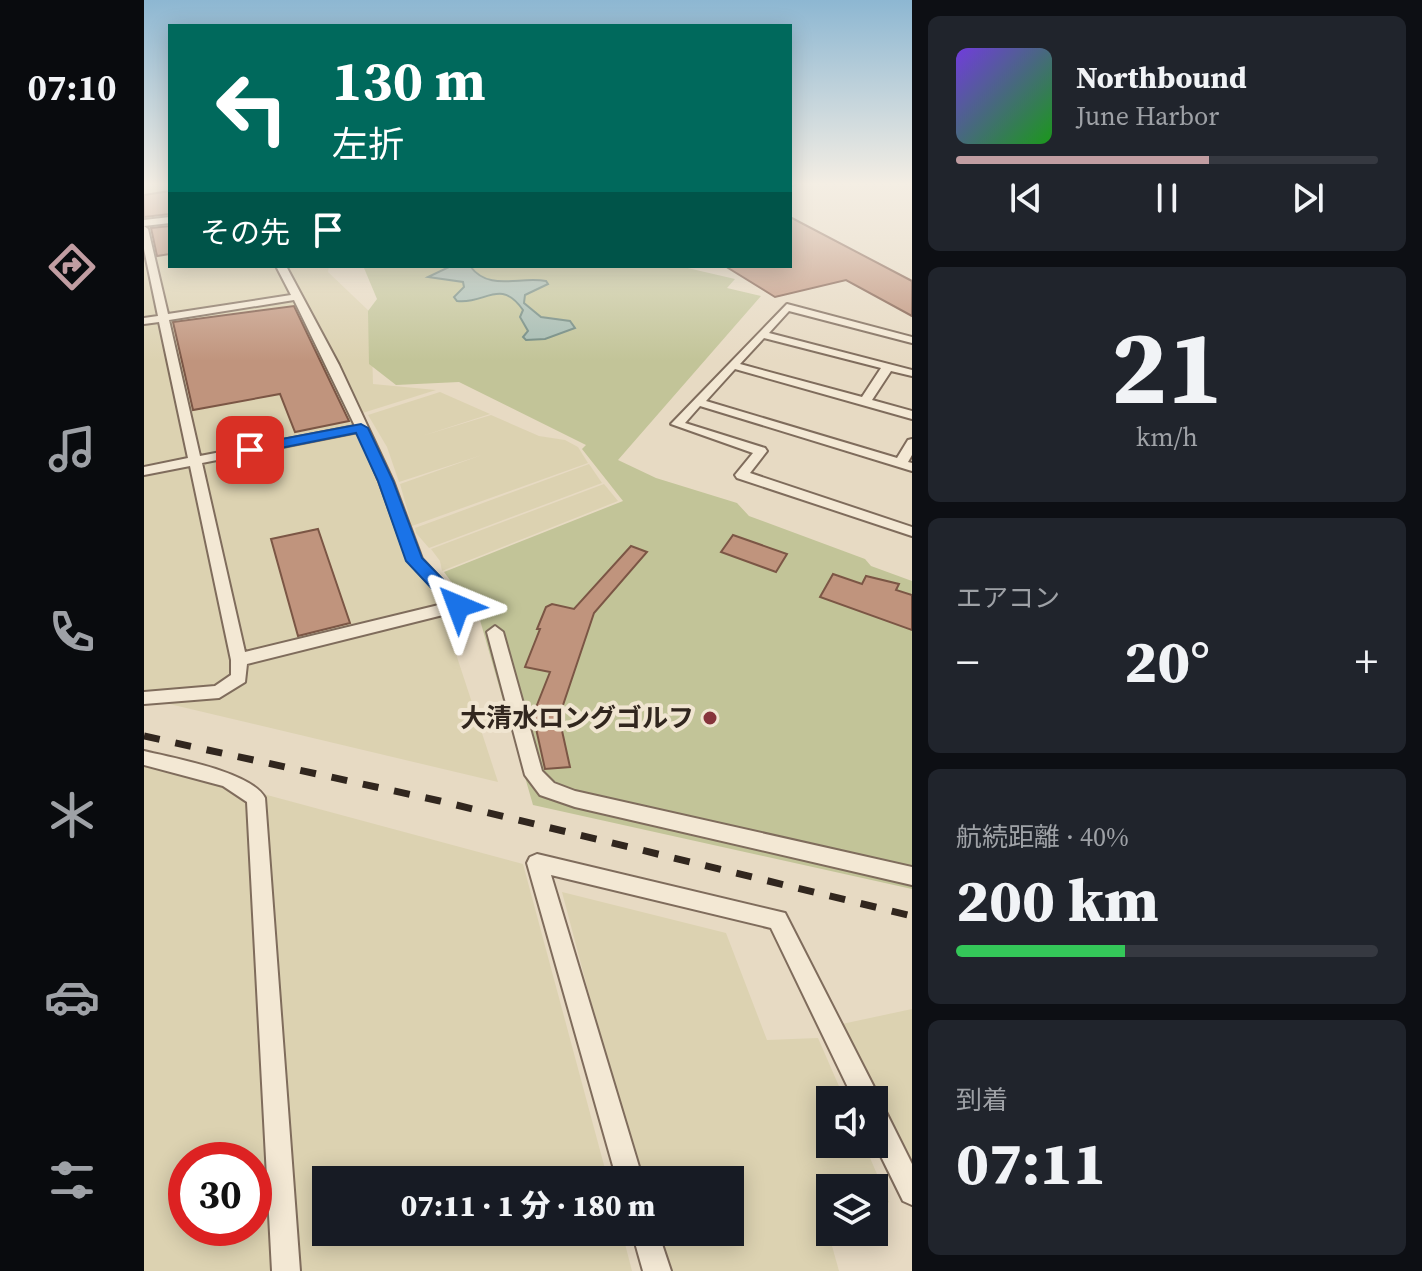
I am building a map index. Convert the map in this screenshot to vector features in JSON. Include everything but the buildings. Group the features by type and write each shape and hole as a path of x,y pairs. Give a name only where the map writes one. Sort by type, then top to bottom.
{"street":[{"path":"144,698 219,692 239,678 239,660 147,242"},
{"path":"239,660 458,606 415,561 386,481 333,365 282,268"},
{"path":"144,321 297,297"},
{"path":"912,340 787,307 677,424 761,451 742,475 912,532"},
{"path":"762,334 912,373"},
{"path":"733,365 912,415"},
{"path":"865,402 888,367"},
{"path":"698,402 907,465 912,443"},
{"path":"144,471 361,428"},
{"path":"495,632 534,775 547,789 575,799 912,876"},
{"path":"144,758 228,780 256,798 286,1271"},
{"path":"626,1166 537,863 778,920 860,1086"},
{"path":"888,1143 912,1192"},
{"path":"649,1246 657,1271"}],"shaded area":[{"path":"144,242 168,242 168,268 329,268 328,272 371,313 373,384 436,390 353,416 411,564 435,590 498,782 144,698"},
{"path":"447,268 472,268 486,279 495,281 546,281 548,284 525,295 524,303 541,317 570,321 575,328 545,339 526,340 523,337 528,331 520,317 523,310 515,300 499,294 457,301 454,297 464,287 463,282 428,277"},
{"path":"440,392 490,414 422,436 491,415 539,436 565,440 578,447 588,463 412,526 400,484 482,455 399,482 387,447 368,415"},
{"path":"589,464 602,483 429,548 416,533 415,528"},
{"path":"604,484 618,501 442,571 440,561 431,549"},
{"path":"144,762 523,864 604,1166 312,1166 312,1246 626,1246 632,1271 144,1271"},
{"path":"562,892 726,933 767,1040 818,1038 839,1086 816,1086 816,1158 870,1158 877,1174 816,1174 816,1246 832,1246 839,1271 661,1271 655,1246 744,1246 744,1166 634,1166"},
{"path":"912,1009 912,1163 888,1115 888,1086 873,1086 842,1024"}],"green space":[{"name":"大清水ロングゴルフ","path":"364,268 688,268 735,279 727,288 761,296 618,460 656,478 737,503 749,516 865,559 871,566 912,581 912,889 533,805 480,620 444,572 623,501 582,449 586,445 459,382 396,385 369,364 368,311 377,299"}],"railway":[{"path":"144,736 440,801 912,916"}],"place":[{"name":"大清水ロングゴルフ","path":"710,718"}],"route":[{"path":"250,450 361,428 386,481 415,561 458,606"}]}
